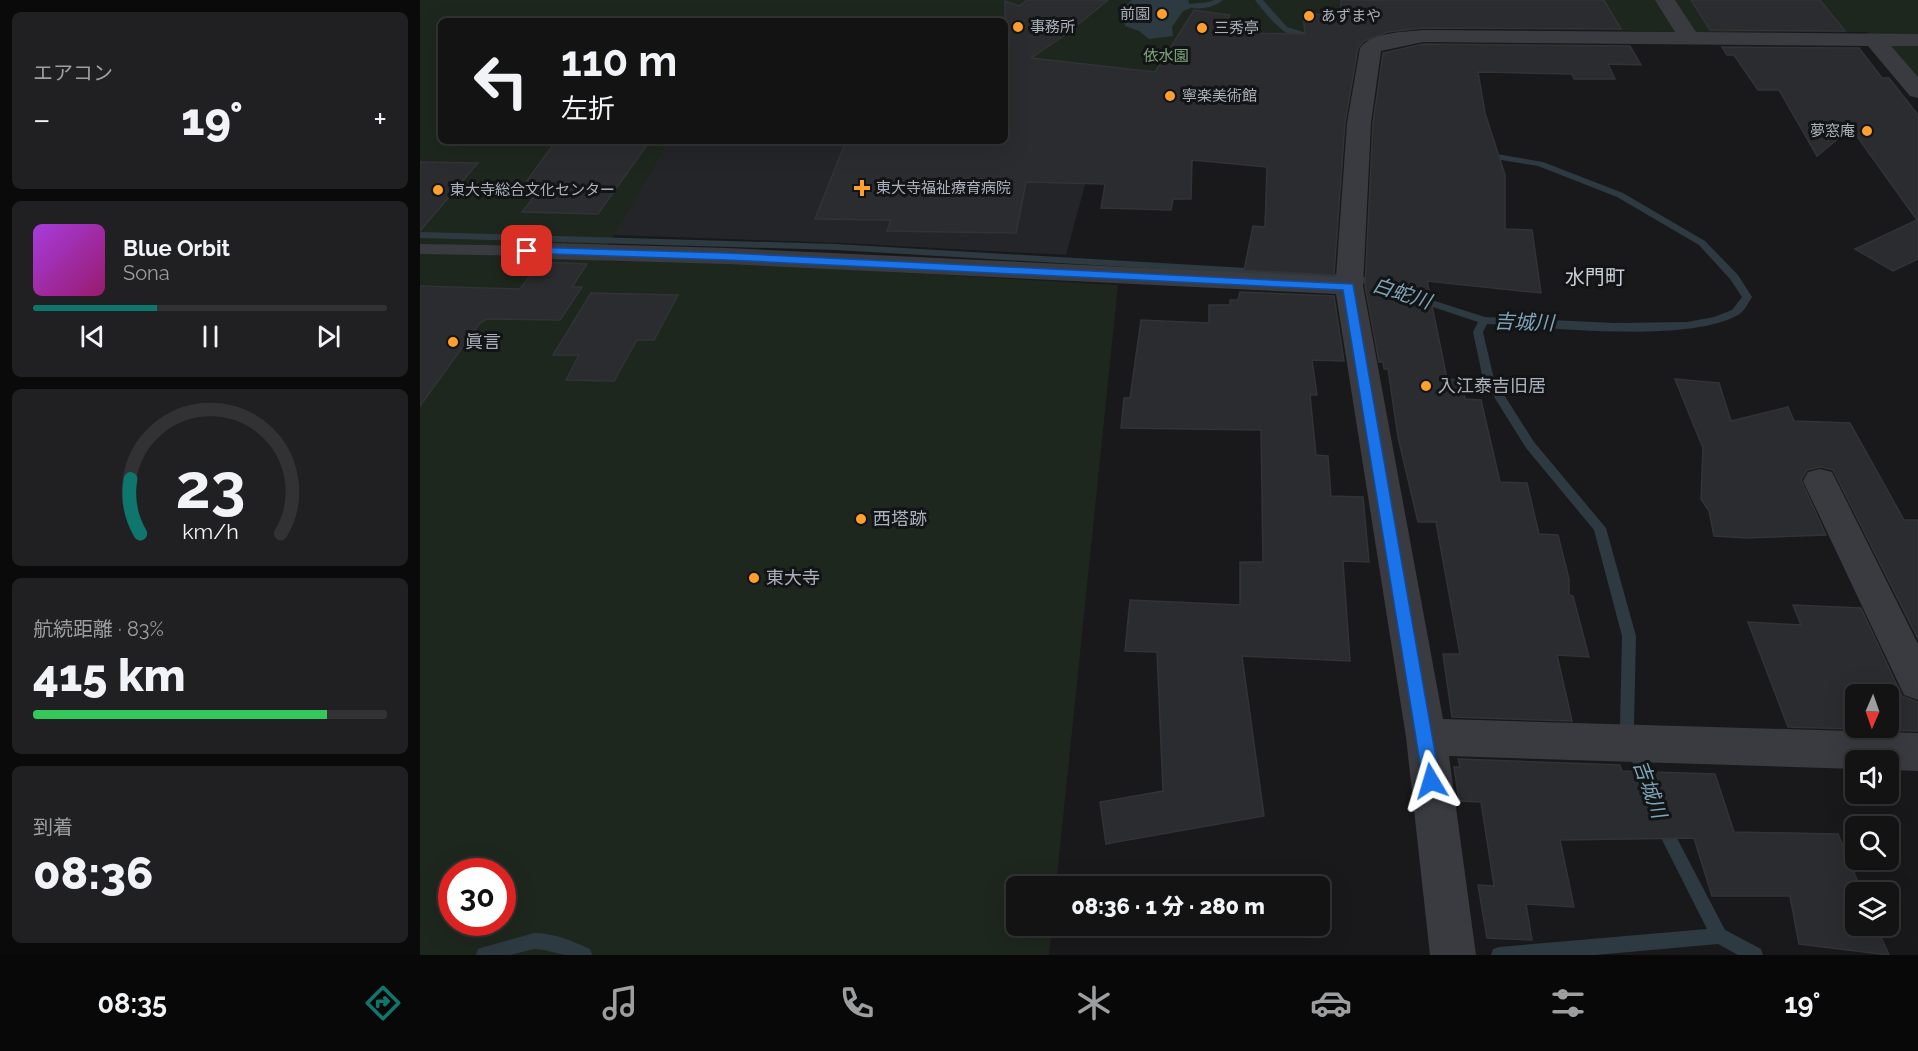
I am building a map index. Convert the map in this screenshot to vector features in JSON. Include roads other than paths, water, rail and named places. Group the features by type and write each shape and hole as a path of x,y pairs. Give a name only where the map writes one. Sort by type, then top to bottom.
{"street":[{"path":"1665,0 1689,38"},
{"path":"1452,945 1426,737 1349,286 1359,123 1371,48 1389,41 1423,36 1918,40"},
{"path":"1874,40 1918,91"},
{"path":"548,251 727,256 1349,286"},
{"path":"1820,481 1918,683"},
{"path":"1426,737 1918,752"}],"lane":[{"path":"420,249 548,251"}],"waterway":[{"path":"1190,6 1210,5 1219,0"},
{"name":"吉城川","path":"1259,0 1284,29 1309,35"},
{"name":"吉城川","path":"1484,320 1615,327 1687,325 1716,320 1736,312 1747,297 1734,277 1702,243 1620,195 1540,164 1485,155"},
{"name":"白蛇川","path":"420,235 836,247 1315,275 1364,280 1380,285"},
{"name":"白蛇川","path":"1416,298 1484,320"},
{"name":"吉城川","path":"1484,320 1478,332 1489,379 1530,445 1600,528 1629,636 1627,725 1648,785"},
{"name":"吉城川","path":"1662,824 1719,936"},
{"path":"1499,955 1719,936"},
{"name":"吉城川","path":"1719,936 1755,955"},
{"path":"484,955 534,941 556,943 584,955"}],"place":[{"name":"前園","path":"1162,14"},
{"name":"あずまや","path":"1309,16"},
{"name":"事務所","path":"1018,27"},
{"name":"三秀亭","path":"1202,28"},
{"name":"寧楽美術館","path":"1170,96"},
{"name":"夢窓庵","path":"1867,131"},
{"name":"東大寺福祉療育病院","path":"862,188"},
{"name":"東大寺総合文化センター","path":"438,190"},
{"name":"眞言","path":"453,342"},
{"name":"入江泰吉旧居","path":"1426,386"},
{"name":"西塔跡","path":"861,519"},
{"name":"東大寺","path":"754,578"}],"district":[{"name":"水門町","path":"1595,277"}],"park label":[{"name":"依水園","path":"1166,56"}]}
